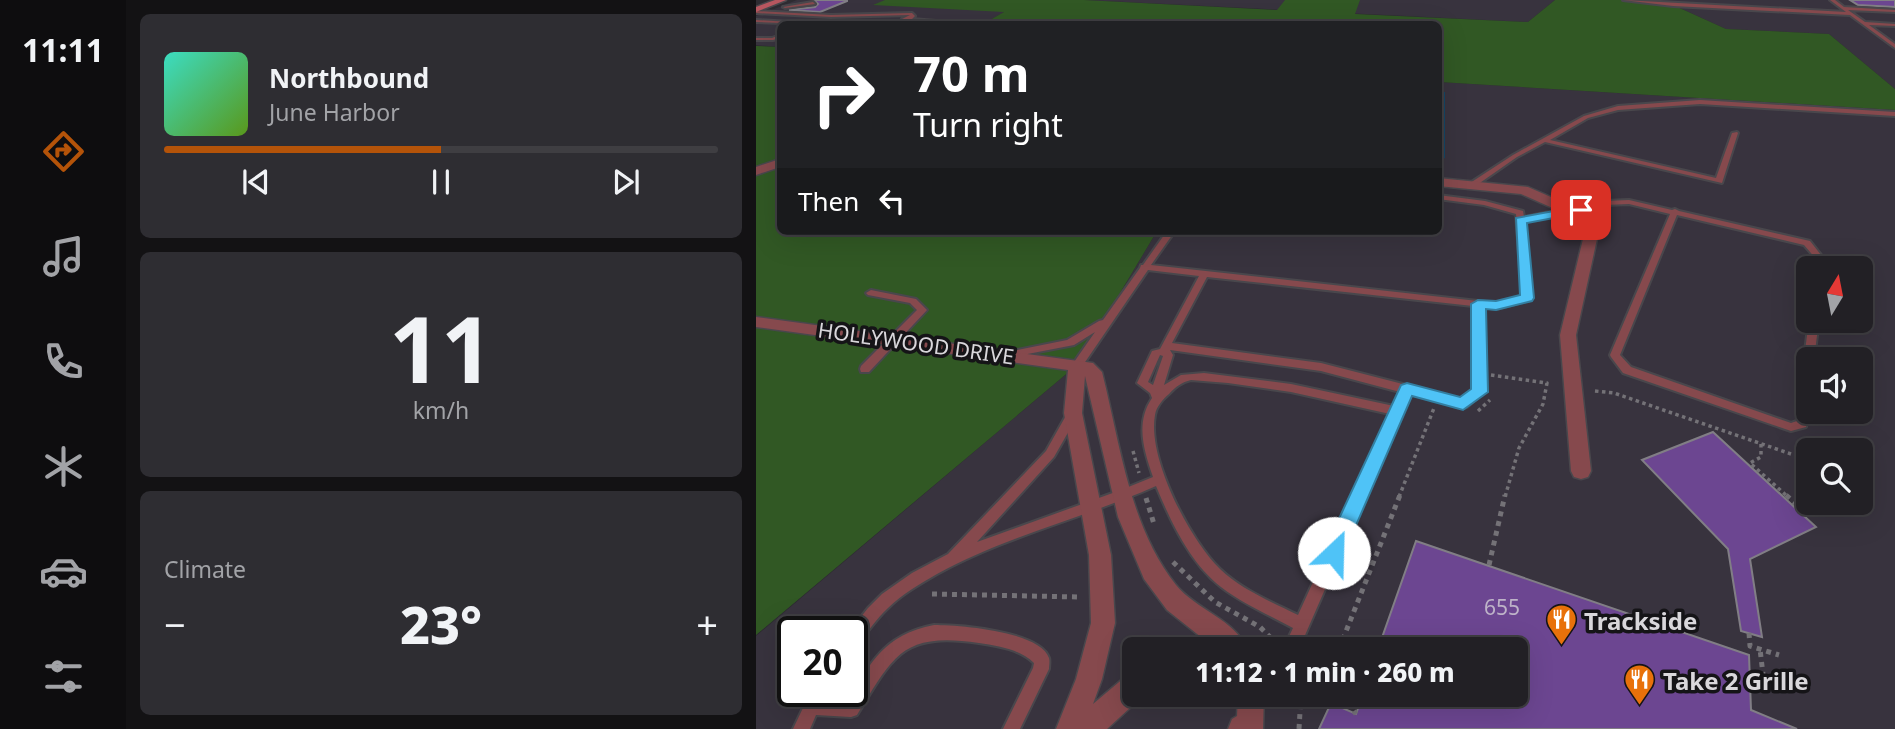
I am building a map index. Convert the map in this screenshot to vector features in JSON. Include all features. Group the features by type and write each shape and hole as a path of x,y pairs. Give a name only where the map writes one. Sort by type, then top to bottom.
{"main road":[{"path":"758,9 782,0"}],"street":[{"path":"756,171 777,164"},
{"path":"1442,182 1524,190 1571,211 1590,239 1568,335 1581,471"},
{"name":"HOLLYWOOD DRIVE","path":"756,322 1077,365"},
{"path":"1070,729 1089,680 1103,623 1100,555 1073,413 1077,365 1087,367 1093,372 1124,496 1142,551 1155,577 1187,615 1214,637"},
{"path":"1086,729 1122,697"}],"lane":[{"path":"1625,0 1851,14"},
{"path":"1832,0 1895,46"},
{"path":"758,9 800,7 813,3"},
{"path":"1843,8 1895,11"},
{"path":"758,9 831,16 912,14 906,21"},
{"path":"756,21 777,22"},
{"path":"857,21 890,21"},
{"path":"1864,23 1895,25"},
{"path":"756,39 777,38"},
{"path":"1887,40 1895,40"},
{"path":"1471,185 1586,117 1618,108 1671,102 1895,114"},
{"path":"1544,140 1719,181 1735,132"},
{"path":"1144,267 1496,306 1527,298 1520,214 1485,203 1442,198"},
{"path":"1520,220 1615,202 1646,205 1807,243 1818,256"},
{"path":"1675,211 1615,355 1627,370 1791,427 1802,424"},
{"path":"1077,365 1168,235"},
{"path":"1156,396 1142,383 1156,353 1165,348 1204,274"},
{"path":"865,369 922,310 913,301 871,293"},
{"path":"1165,348 1321,367 1463,404 1479,392 1478,304"},
{"path":"1007,355 1070,343 1110,317"},
{"path":"1165,348 1168,355 1162,383 1149,413 1147,432 1160,480 1182,531 1214,572 1240,592 1302,625"},
{"path":"1156,396 1182,378 1201,377 1288,386 1396,411"},
{"path":"1296,637 1407,389"},
{"path":"949,562 1050,454 1073,413"},
{"path":"868,621 885,600 927,572 996,541 1124,496 1160,480"},
{"path":"868,682 877,667 897,646 914,635 942,632 971,634 1015,642 1042,660 1041,669 1011,729"},
{"path":"801,729 811,707 852,707"}],"path":[{"path":"1479,374 1547,383 1547,395 1538,417 1515,455 1489,565"},
{"path":"1595,391 1614,393 1791,454"},
{"path":"1344,637 1435,406"},
{"path":"1761,443 1760,457 1750,463 1796,504"},
{"path":"932,594 1090,597"},
{"path":"1749,633 1750,646 1779,655"},
{"path":"1750,686 1765,691 1760,649"},
{"path":"1299,729 1300,707"},
{"path":"1351,707 1356,714"}],"shaded area":[{"path":"797,0 1026,0 988,21 777,21 777,47 756,45 756,16"},
{"path":"1084,0 1555,0 1528,22"},
{"path":"1625,0 1895,0 1895,89 1829,34 1726,29 1673,5"},
{"path":"1442,82 1895,110 1895,729 756,729 756,636 777,618 777,707 868,707 868,616 780,616 1077,365 1155,235 1442,235"}],"green space":[{"path":"885,0 1084,0 1277,10 1285,0 1360,0 1355,14 1528,22 1555,0 1625,0 1673,5 1726,29 1829,34 1895,89 1895,110 1442,82 1442,21 988,21 1004,12 873,5"},
{"path":"756,46 777,47 777,235 1155,235 1077,365 756,635"}],"water":[{"path":"1442,92 1445,92 1445,158 1442,159"}],"building":[{"path":"814,0 847,1 820,12 789,10 815,7 818,4"},
{"path":"1850,0 1895,0 1895,7 1858,5"},
{"path":"1713,432 1796,509 1796,515 1803,515 1816,527 1750,559 1762,637 1741,631 1728,549 1642,460"},
{"path":"1416,541 1749,655 1751,710 1797,729 1319,729 1329,707 1340,707 1356,714 1359,707 1528,707 1528,637 1382,637"}],"place":[{"name":"Trackside","path":"1561,647"},
{"name":"Take 2 Grille","path":"1640,707"}],"route":[{"path":"1334,553 1407,389 1463,404 1479,392 1478,304 1496,306 1527,298 1520,220 1581,210"}]}
